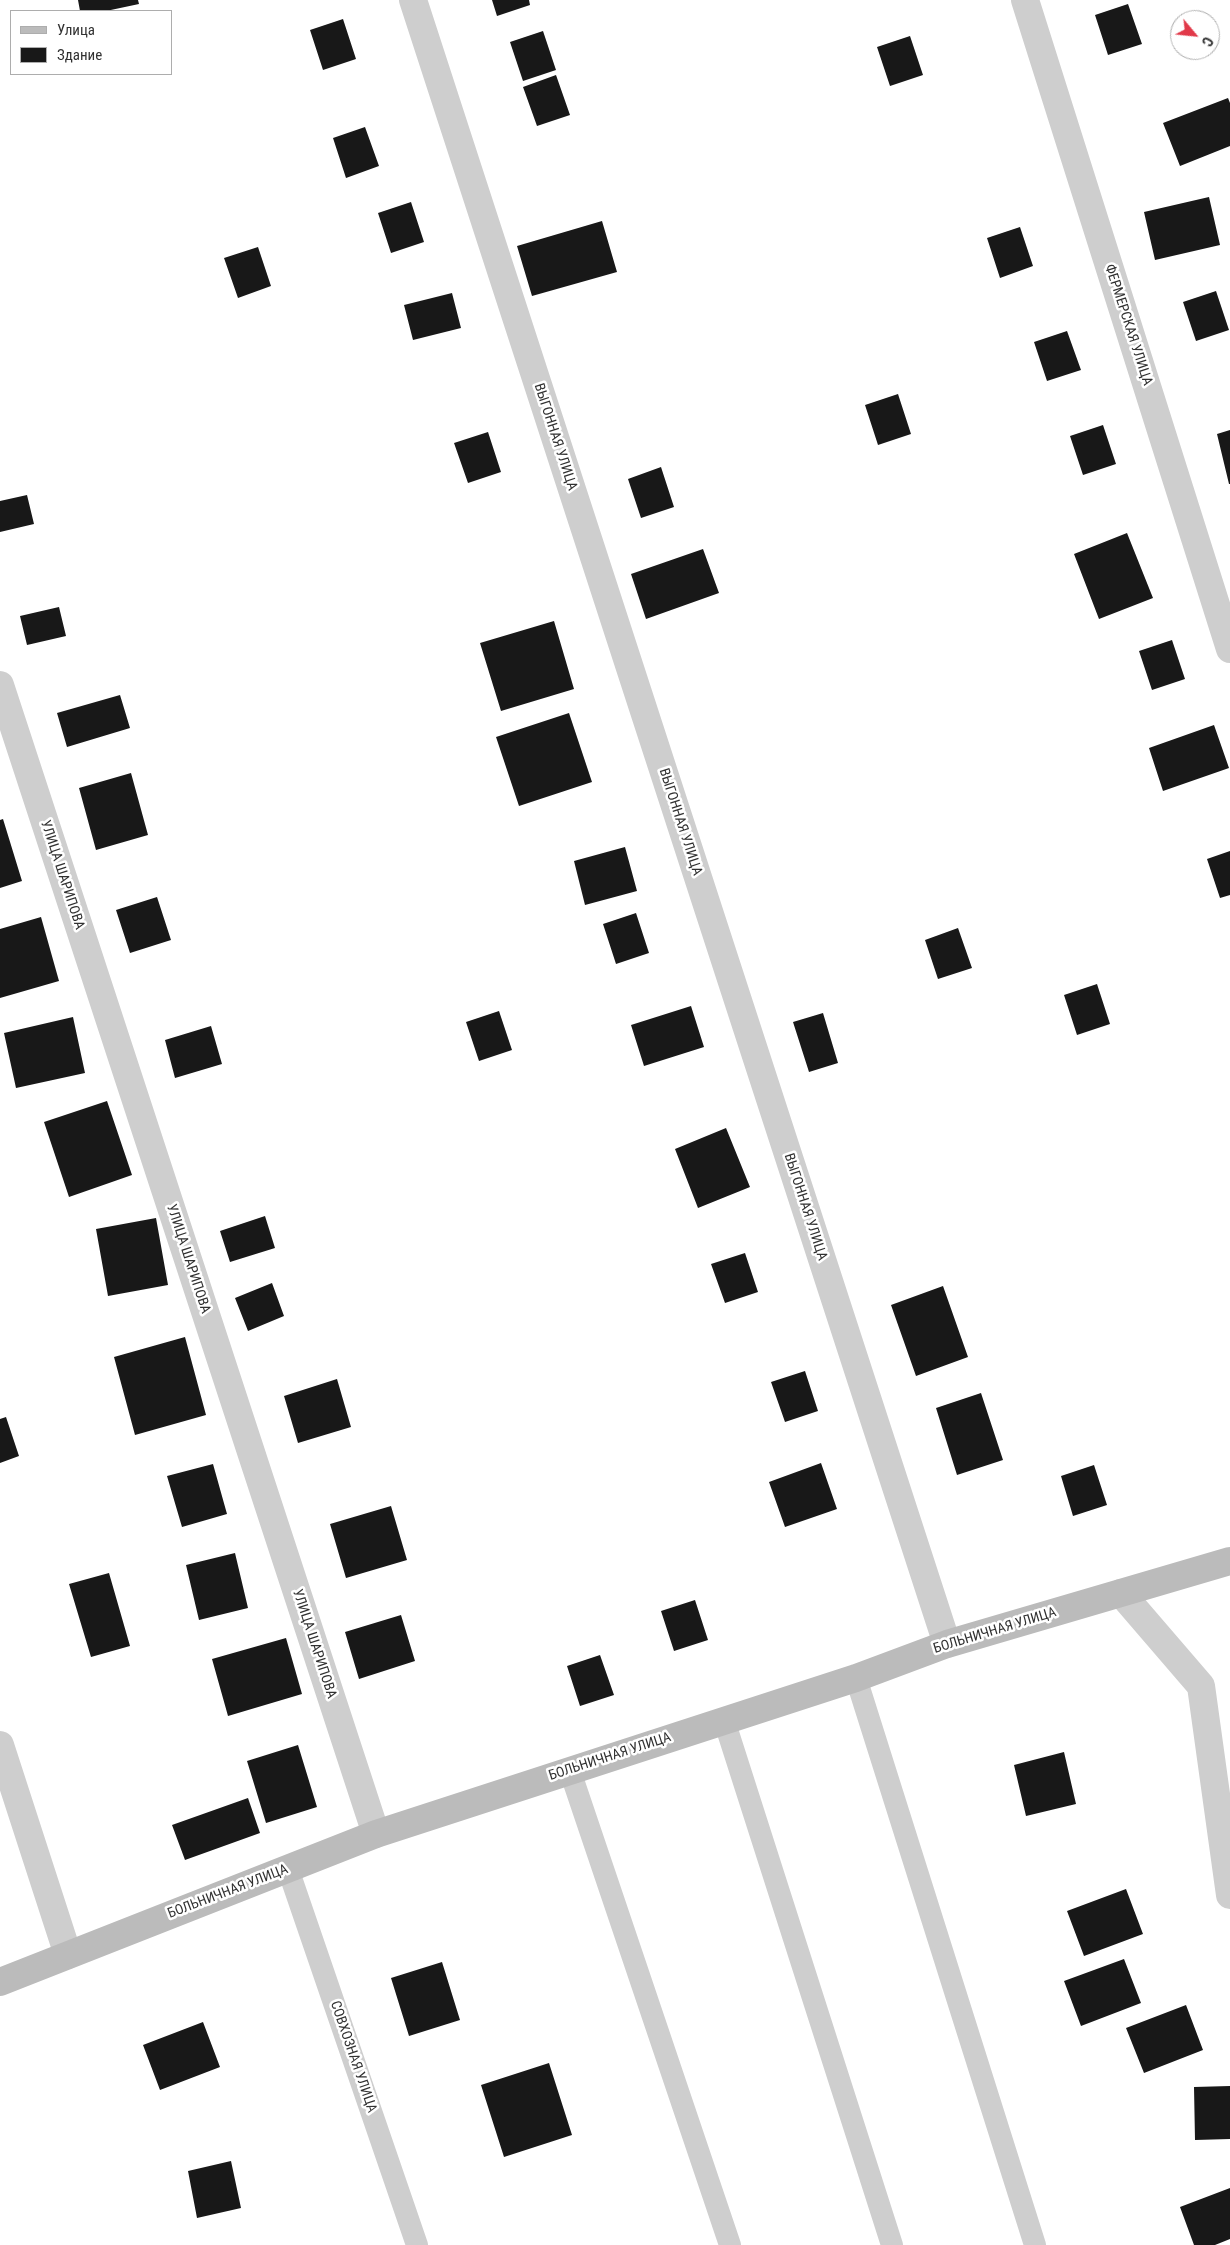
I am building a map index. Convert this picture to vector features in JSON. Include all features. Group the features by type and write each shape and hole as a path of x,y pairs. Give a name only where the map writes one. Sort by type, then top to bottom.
{"street":[{"name":"ВЫГОННАЯ УЛИЦА","path":"414,0 947,1644"},
{"name":"ФЕРМЕРСКАЯ УЛИЦА","path":"1025,0 1230,649"},
{"name":"УЛИЦА ШАРИПОВА","path":"0,685 376,1834"},
{"name":"БОЛЬНИЧНАЯ УЛИЦА","path":"0,1982 376,1834 856,1678 947,1644 1230,1561"},
{"path":"1121,1593 1201,1686 1230,1895"},
{"path":"0,1745 68,1955"}],"lane":[{"path":"856,1678 1035,2245"},
{"path":"724,1720 892,2245"},
{"path":"570,1771 730,2245"},
{"name":"СОВХОЗНАЯ УЛИЦА","path":"288,1869 417,2245"}],"building":[{"path":"78,0 138,0 139,4 111,10 80,10"},
{"path":"492,0 529,0 530,5 497,16"},
{"path":"1128,4 1142,44 1108,55 1095,15"},
{"path":"343,19 356,59 323,70 310,30"},
{"path":"543,31 556,70 523,81 510,42"},
{"path":"910,36 923,75 890,86 877,47"},
{"path":"556,75 570,115 537,126 523,87"},
{"path":"1228,98 1230,103 1230,146 1180,166 1163,123"},
{"path":"365,127 379,166 346,178 333,138"},
{"path":"1209,197 1220,245 1155,260 1144,212"},
{"path":"411,202 424,242 391,253 378,213"},
{"path":"602,221 617,272 532,296 517,246"},
{"path":"1020,227 1033,266 1000,278 987,238"},
{"path":"258,247 271,286 238,298 224,258"},
{"path":"1216,291 1229,330 1196,341 1183,302"},
{"path":"452,293 461,328 413,340 404,305"},
{"path":"1067,331 1081,370 1047,381 1034,342"},
{"path":"898,394 911,434 878,445 865,405"},
{"path":"1103,425 1116,464 1083,475 1070,436"},
{"path":"1230,430 1230,484 1229,484 1217,434"},
{"path":"488,432 501,472 468,483 454,443"},
{"path":"661,467 674,507 641,518 628,479"},
{"path":"27,495 34,524 0,532 0,501"},
{"path":"1127,533 1153,598 1099,619 1074,554"},
{"path":"703,549 719,593 646,619 631,574"},
{"path":"59,607 66,636 27,645 20,616"},
{"path":"554,621 574,689 501,711 480,643"},
{"path":"1172,640 1185,679 1152,690 1139,651"},
{"path":"120,695 130,728 67,747 57,713"},
{"path":"569,713 592,782 519,806 496,737"},
{"path":"1214,725 1229,768 1163,791 1149,748"},
{"path":"131,773 148,835 96,850 79,788"},
{"path":"3,819 22,881 0,888 0,820"},
{"path":"625,847 637,891 585,905 574,861"},
{"path":"1230,851 1230,895 1220,898 1207,859"},
{"path":"157,897 171,940 130,953 116,910"},
{"path":"636,913 649,953 616,964 603,924"},
{"path":"41,917 59,981 0,998 0,929"},
{"path":"958,928 972,968 938,979 925,940"},
{"path":"1097,984 1110,1024 1077,1035 1064,995"},
{"path":"691,1006 704,1047 644,1066 631,1025"},
{"path":"499,1011 512,1050 479,1061 466,1022"},
{"path":"823,1013 838,1063 809,1072 793,1022"},
{"path":"73,1017 85,1073 16,1088 4,1033"},
{"path":"211,1026 222,1064 175,1078 165,1040"},
{"path":"107,1101 132,1175 69,1197 44,1122"},
{"path":"726,1128 750,1187 698,1208 675,1149"},
{"path":"265,1216 275,1248 230,1262 220,1231"},
{"path":"156,1218 168,1285 108,1296 96,1229"},
{"path":"745,1253 758,1292 725,1303 711,1264"},
{"path":"272,1283 284,1316 248,1331 235,1298"},
{"path":"943,1286 968,1357 916,1376 891,1305"},
{"path":"185,1337 206,1415 135,1435 114,1357"},
{"path":"805,1371 818,1411 785,1422 771,1382"},
{"path":"337,1379 351,1427 298,1443 284,1396"},
{"path":"981,1393 1003,1460 957,1475 936,1408"},
{"path":"6,1417 19,1456 0,1463 0,1419"},
{"path":"821,1463 837,1509 785,1527 769,1482"},
{"path":"213,1464 227,1514 182,1527 167,1476"},
{"path":"1094,1465 1107,1505 1073,1516 1061,1476"},
{"path":"391,1506 407,1560 346,1578 330,1524"},
{"path":"235,1553 248,1608 199,1620 186,1565"},
{"path":"109,1573 130,1646 91,1657 69,1584"},
{"path":"695,1600 708,1640 674,1651 661,1611"},
{"path":"401,1615 415,1661 359,1679 345,1632"},
{"path":"286,1638 302,1694 228,1716 212,1659"},
{"path":"600,1655 614,1695 580,1706 567,1666"},
{"path":"298,1745 317,1807 266,1823 247,1761"},
{"path":"1064,1752 1076,1804 1026,1816 1014,1765"},
{"path":"248,1798 260,1833 185,1860 172,1825"},
{"path":"1126,1889 1143,1934 1084,1956 1067,1911"},
{"path":"1124,1959 1141,2003 1081,2026 1064,1981"},
{"path":"442,1962 460,2020 409,2036 391,1978"},
{"path":"1186,2005 1203,2050 1144,2073 1126,2028"},
{"path":"203,2022 220,2067 160,2090 143,2045"},
{"path":"549,2063 572,2135 504,2157 481,2085"},
{"path":"1230,2086 1230,2139 1195,2140 1194,2087"},
{"path":"231,2161 241,2208 197,2218 188,2171"},
{"path":"1230,2188 1230,2239 1215,2245 1194,2245 1180,2207"}]}
